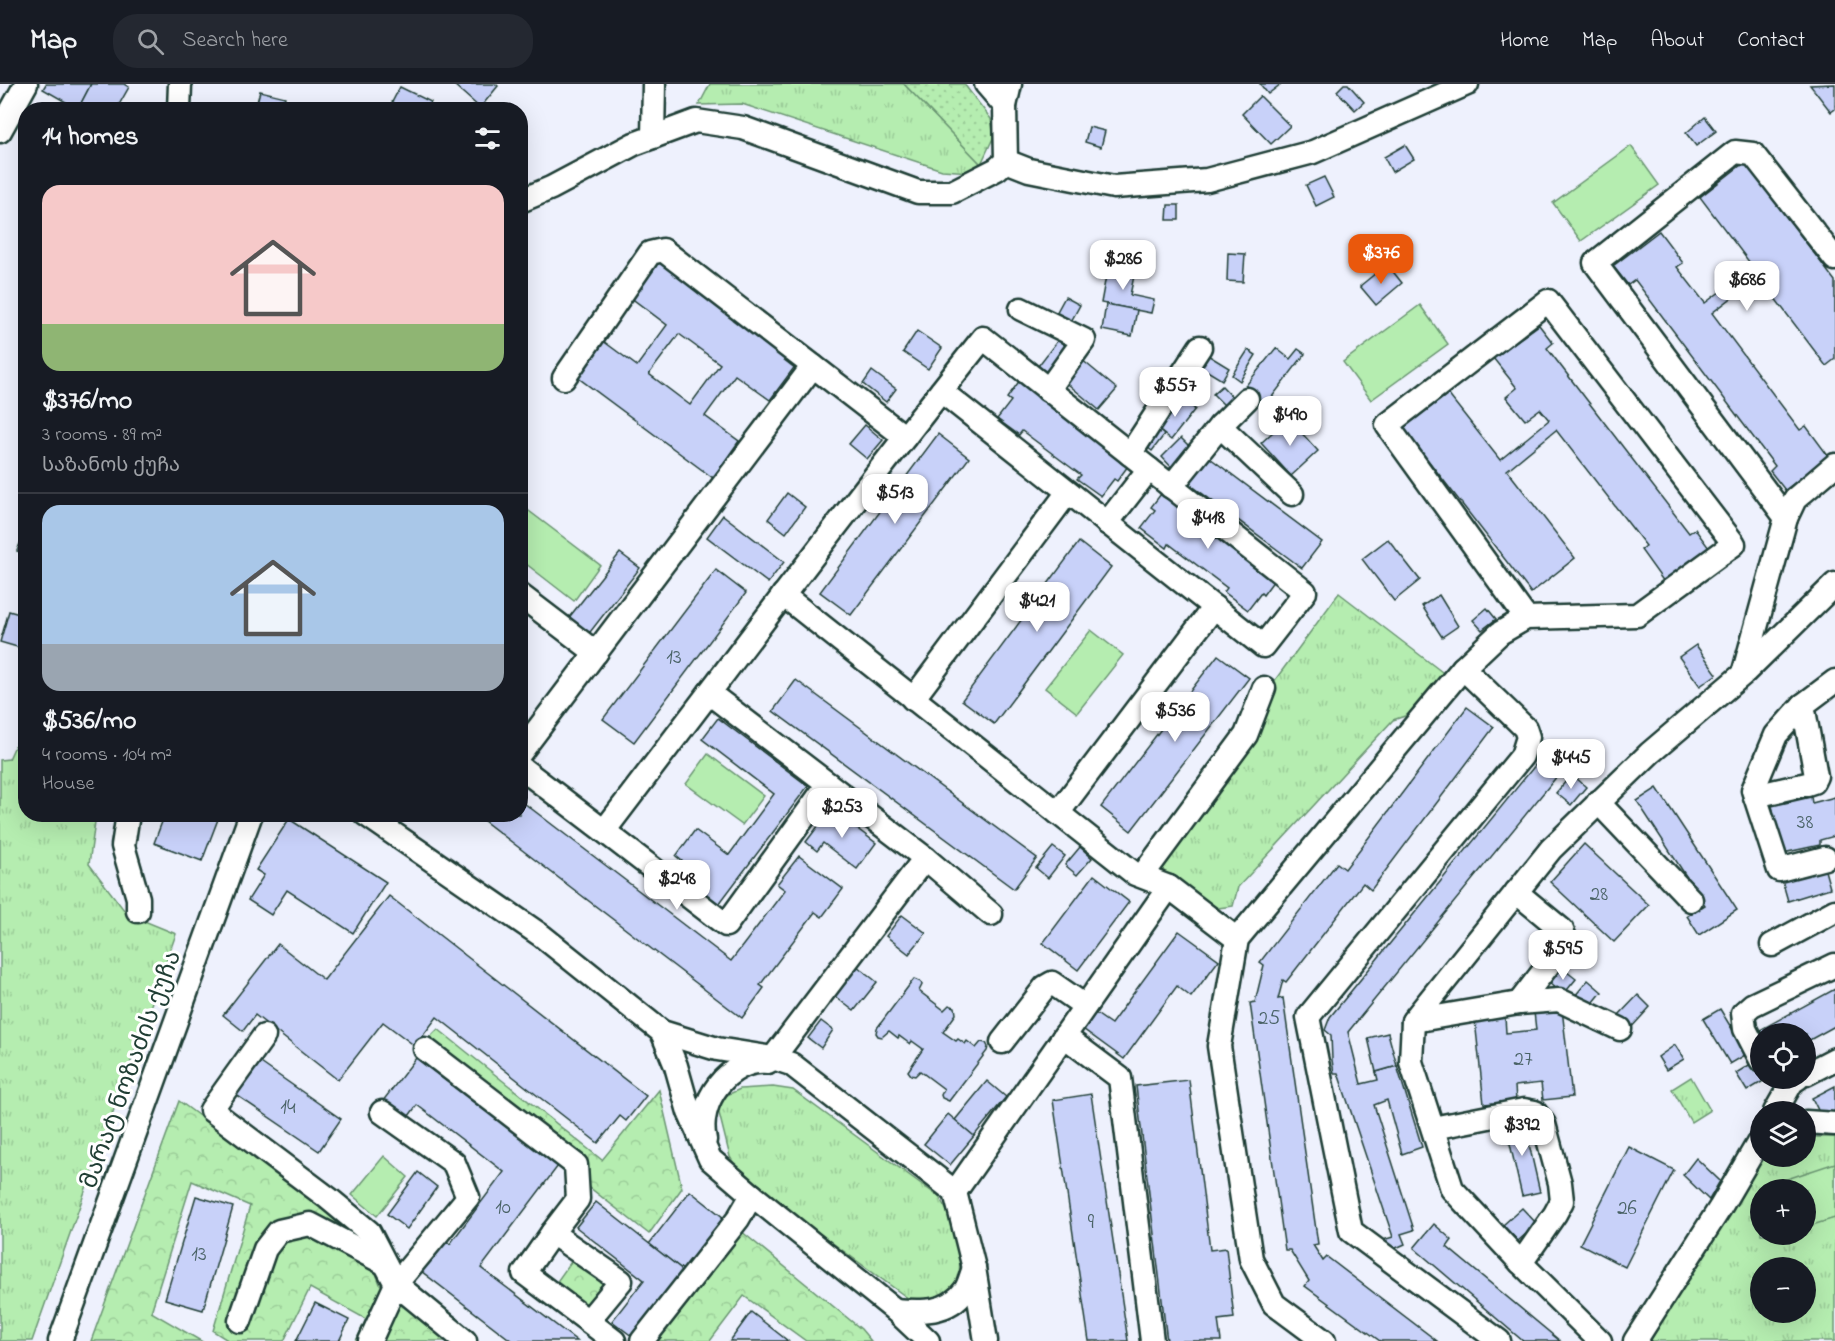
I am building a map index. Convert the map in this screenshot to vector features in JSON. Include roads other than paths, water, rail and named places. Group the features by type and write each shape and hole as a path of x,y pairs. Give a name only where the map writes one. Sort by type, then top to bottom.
{"street":[{"path":"0,131 26,84"},
{"path":"179,102 180,84"},
{"path":"652,137 654,84"},
{"path":"528,198 634,144 696,121 743,128 918,192 952,192 997,169 1006,161 1008,95 986,84"},
{"path":"1006,161 1029,170 1114,187 1207,180 1313,153 1467,84"},
{"path":"1785,518 1594,263 1736,152 1753,154 1835,260"},
{"path":"564,378 650,254 663,250 905,437"},
{"path":"1324,1341 1274,1304 1251,1259 1219,1046 1237,939 1463,668 1500,633 1526,618 1637,615 1734,544 1548,301 1387,424 1526,618"},
{"path":"1021,309 1084,340 1048,390"},
{"path":"604,831 905,437 941,391 983,338 1305,592 1263,646 941,391"},
{"path":"1130,454 1200,348"},
{"path":"528,742 813,366"},
{"path":"1171,487 1220,426 1247,399"},
{"path":"1220,426 1292,494"},
{"path":"1743,674 1785,518 1795,499 1835,465"},
{"path":"1107,523 1149,469"},
{"path":"913,699 1068,492"},
{"path":"1600,1341 1521,1263 1452,1189 1411,1062 1413,1021 1551,849 1650,753 1743,674 1835,584"},
{"path":"783,596 1135,874 1169,887 1237,939"},
{"path":"528,601 596,653"},
{"path":"1058,813 1214,607"},
{"path":"1463,668 1525,729 1528,737 1522,756 1308,1017 1351,1231 1499,1341"},
{"path":"1825,858 1779,870 1753,790 1776,735 1803,705 1835,681"},
{"path":"1142,876 1246,735 1264,688"},
{"path":"709,693 925,858 991,914"},
{"path":"1755,796 1813,782 1816,776 1803,705"},
{"path":"528,773 726,925 828,784"},
{"path":"1598,802 1691,900"},
{"path":"127,822 123,846 138,898 138,911"},
{"name":"მარატ ნოზაძის ქუჩა","path":"60,1341 248,822"},
{"path":"377,822 542,936 662,1032 717,1049 782,1061 955,1192 974,1268 986,1341"},
{"path":"782,1061 925,858"},
{"path":"955,1192 1169,887"},
{"path":"1516,892 1562,930 1566,938 1563,946 1519,1003"},
{"path":"1773,945 1835,911"},
{"path":"1750,1039 1745,1029 1743,1013 1752,1005 1835,965"},
{"path":"1002,1042 1045,987 1052,983 1085,1006"},
{"path":"1413,1021 1519,1003 1559,1000 1620,1029"},
{"path":"662,1032 676,1066 689,1112 710,1159 896,1310 928,1341"},
{"path":"264,1036 212,1110 369,1232 396,1284 465,1341"},
{"path":"1064,1036 1120,1078 1152,1341"},
{"path":"425,1049 576,1165 578,1199 524,1273 614,1341"},
{"path":"1816,1069 1835,1059"},
{"path":"710,1159 702,1128 709,1097 730,1073 759,1061 782,1061"},
{"path":"1433,1128 1524,1110 1535,1112 1544,1124 1560,1184 1562,1201 1521,1263"},
{"path":"370,1341 396,1284 468,1197 454,1163 382,1112"},
{"path":"1816,1123 1835,1124"},
{"path":"1635,1341 1750,1157"},
{"path":"642,1341 738,1219 752,1195"},
{"path":"240,1321 265,1249 279,1231 310,1224 384,1263"},
{"path":"552,1233 621,1281 588,1321"},
{"path":"896,1310 925,1312 948,1306 965,1290 974,1268"}]}
